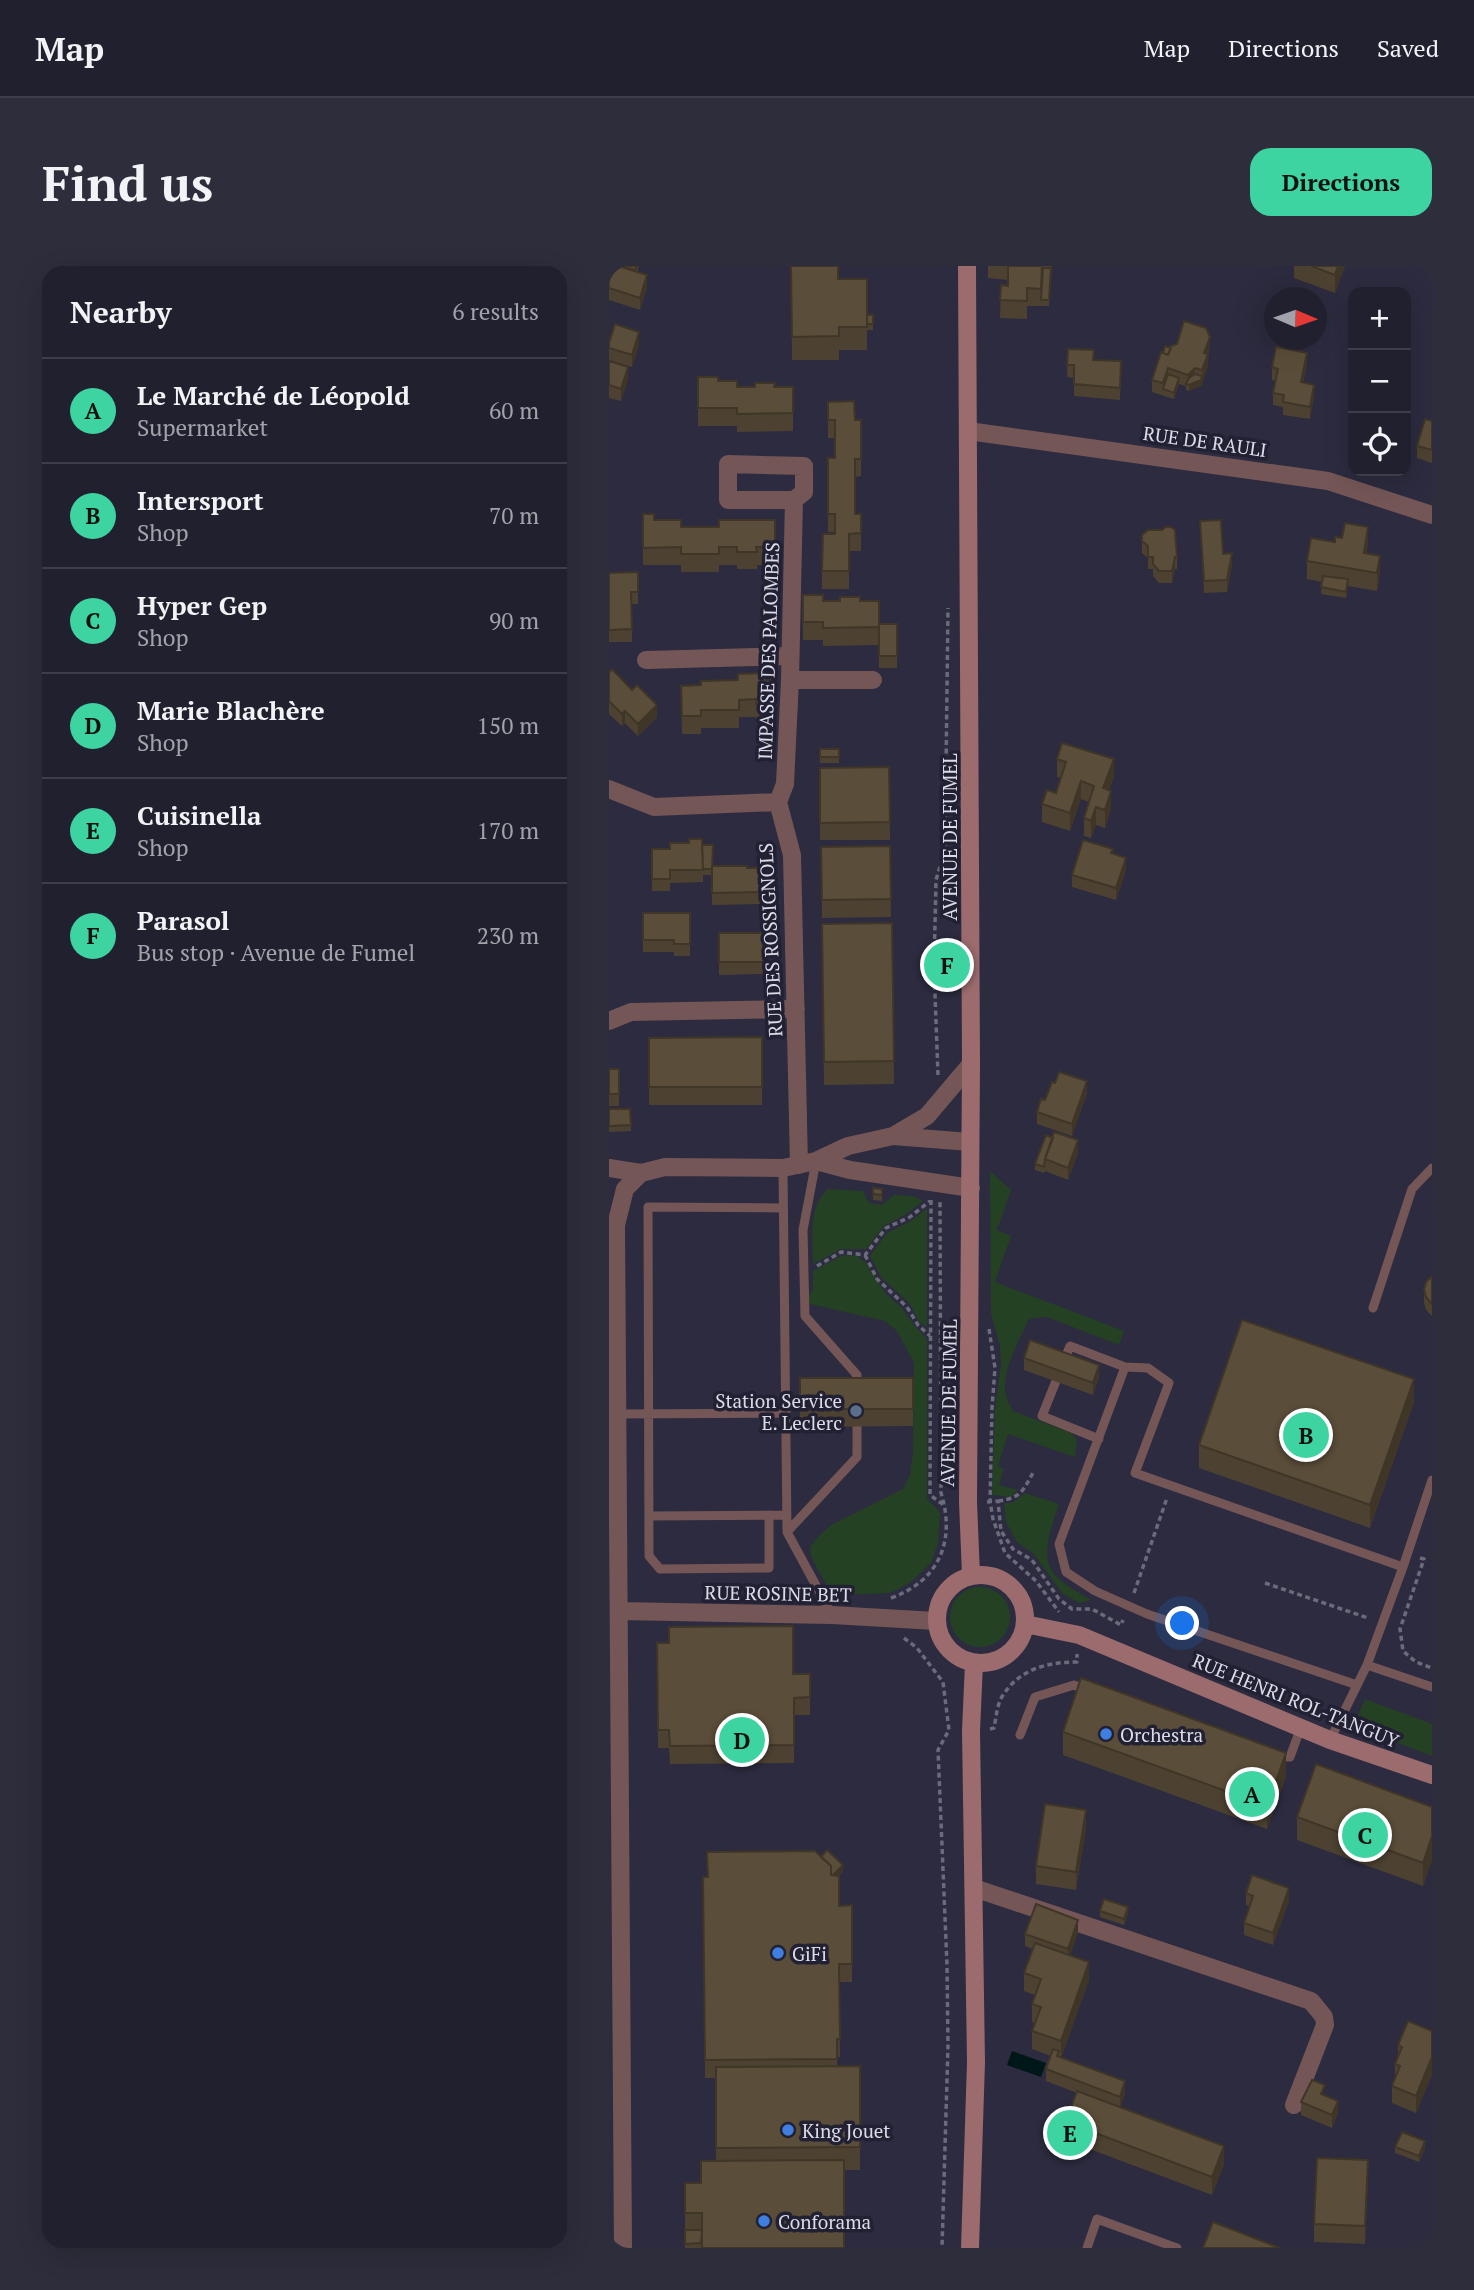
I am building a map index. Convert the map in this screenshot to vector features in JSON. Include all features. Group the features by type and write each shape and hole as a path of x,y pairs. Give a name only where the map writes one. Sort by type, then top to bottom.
{"main road":[{"name":"AVENUE DE FUMEL","path":"967,266 971,1064 968,1502 971,1575"},
{"path":"971,1575 999,1578 1010,1586 1022,1603 1025,1624 1021,1637 1013,1650 995,1661 974,1663 963,1660 952,1653 938,1633 938,1605 946,1591 957,1581 971,1575"},
{"name":"RUE HENRI ROL-TANGUY","path":"1025,1624 1079,1635 1330,1740 1432,1776"},
{"path":"970,2248 977,2062 971,1731 974,1663"}],"street":[{"name":"RUE DE RAULI","path":"968,431 1328,481 1432,514"},
{"name":"IMPASSE DES PALOMBES","path":"778,802 785,784 794,500"},
{"path":"646,660 790,656"},
{"path":"790,680 873,680"},
{"path":"609,789 654,807 778,802"},
{"name":"RUE DES ROSSIGNOLS","path":"778,802 792,855 799,1165"},
{"path":"609,1021 631,1012 796,1009"},
{"path":"893,1136 927,1116 971,1064"},
{"path":"799,1165 848,1146 893,1136 970,1142"},
{"path":"609,1168 641,1173 665,1167 799,1165 971,1188"},
{"path":"623,2248 616,2139 615,1940 619,1611 616,1225 625,1189 641,1173"},
{"name":"RUE ROSINE BET","path":"619,1611 832,1615 936,1621"},
{"path":"974,1888 1311,2001 1324,2017 1325,2025 1294,2105"}],"lane":[{"path":"799,1165 783,1208 787,1532 832,1615"},
{"path":"787,1532 857,1457 857,1375 805,1316 799,1165"},
{"path":"1373,1308 1412,1189 1432,1167"},
{"path":"769,1515 769,1568 660,1569 649,1556 648,1207 783,1208"},
{"path":"784,1288 804,1287"},
{"path":"1099,1439 1042,1416 1070,1346 1125,1367 1148,1368 1169,1383 1135,1473 1403,1567"},
{"path":"1125,1367 1059,1544 1066,1572 1095,1591 1129,1606 1357,1685"},
{"path":"617,1414 786,1413"},
{"path":"1330,1740 1367,1665 1432,1480"},
{"path":"649,1516 787,1515"},
{"path":"1367,1665 1432,1687"},
{"path":"1020,1735 1035,1697 1074,1685 1099,1694"},
{"path":"1261,1752 1274,1757 1290,1756 1301,1727"},
{"path":"1087,2248 1097,2219 1177,2248"}],"path":[{"path":"938,1077 936,880 945,850 948,601"},
{"path":"865,1255 886,1228 910,1217 930,1201 941,1183"},
{"path":"884,1618 884,1601 917,1585 936,1565 947,1536 945,1506 941,1493 941,1183"},
{"path":"930,1201 930,1495 945,1506 968,1502 998,1502 1023,1492 1034,1471"},
{"path":"804,1268 815,1266 841,1252 865,1255"},
{"path":"865,1255 877,1279 907,1307 918,1325 930,1336"},
{"path":"987,1320 996,1368 992,1408 990,1501 993,1519 1005,1553 1036,1581 1060,1613"},
{"path":"998,1502 1001,1531 1013,1549 1032,1560 1059,1599 1072,1609 1092,1609 1121,1625 1171,1486"},
{"path":"1407,1553 1424,1559 1400,1629 1403,1651 1416,1662 1432,1668"},
{"path":"1265,1583 1400,1629"},
{"path":"949,1730 994,1728 1002,1697 1024,1672 1056,1662 1077,1662 1079,1635"},
{"path":"902,1636 917,1648 943,1682 949,1730 938,1751 948,2046 942,2248"}],"green space":[{"path":"990,1171 1011,1190 997,1230 1011,1236 995,1282 1124,1331 1119,1345 1047,1317 1029,1319 1008,1367 1005,1386 1007,1399 1013,1411 1071,1433 1077,1440 1075,1457 1008,1434 998,1466 1004,1469 999,1485 1018,1490 1011,1497 992,1495 995,1409 1001,1364 1000,1345 991,1314"},
{"path":"828,1189 863,1191 869,1203 882,1205 894,1195 913,1196 923,1201 884,1226 866,1249 841,1249 813,1264 814,1214 821,1197"},
{"path":"927,1208 927,1327 919,1322 910,1304 881,1277 870,1256 887,1233 911,1221"},
{"path":"843,1255 857,1256 866,1263 886,1294 901,1307 927,1339 927,1499 940,1512 938,1543 931,1563 910,1583 890,1593 833,1595 811,1556 810,1547 831,1525 903,1489 910,1475 913,1452 914,1363 897,1331 885,1321 810,1304 808,1297 813,1290 813,1271"},
{"path":"1025,1493 1059,1504 1048,1542 1048,1562 1052,1571 1062,1581 1091,1600 1079,1603 1062,1593 1034,1554 1017,1542 1006,1522 1004,1503 1012,1503"},
{"path":"974,1587 986,1587 1005,1600 1010,1617 1008,1629 997,1642 986,1647 974,1647 955,1634 950,1623 950,1611 963,1592"},
{"path":"1365,1699 1432,1724 1432,1756 1360,1728 1358,1715"}],"shaded area":[{"path":"1012,2051 1046,2063 1041,2077 1007,2065"}],"building":[{"path":"612,266 647,275 640,298 609,288"},
{"path":"621,266 637,266 635,270"},
{"path":"791,266 838,266 838,279 867,279 867,327 839,327 839,336 792,337"},
{"path":"1008,266 1042,266 1041,289 1027,288 1027,301 1000,300 1001,285 1008,286"},
{"path":"1311,266 1338,266 1335,275"},
{"path":"1043,268 1051,268 1049,300 1041,300"},
{"path":"867,315 873,315 873,324 867,324"},
{"path":"1184,321 1206,328 1210,337 1202,370 1195,368 1188,375 1168,368 1163,383 1152,380 1161,352 1168,355 1171,346 1177,344"},
{"path":"615,324 639,332 632,355 609,348"},
{"path":"1165,346 1171,348 1168,355 1163,353"},
{"path":"1068,349 1094,350 1093,360 1121,361 1120,388 1074,384 1074,365 1067,365"},
{"path":"1275,350 1307,353 1301,382 1314,385 1310,407 1283,402 1284,395 1273,393 1278,369 1272,367"},
{"path":"609,361 628,367 621,389 609,385"},
{"path":"1168,374 1179,378 1174,393 1163,389"},
{"path":"1195,374 1202,376 1201,380 1186,384 1189,378"},
{"path":"698,377 737,381 737,387 775,383 774,387 793,387 793,413 737,414 737,408 698,408"},
{"path":"854,401 855,420 861,420 861,459 855,459 855,514 861,514 861,533 849,534 849,571 822,571 823,534 835,534 835,514 828,514 828,458 835,458 835,420 828,420 828,402"},
{"path":"1425,419 1432,421 1432,450 1417,446"},
{"path":"643,514 654,514 654,520 681,520 681,527 719,527 719,520 775,520 775,547 756,547 757,552 737,552 737,547 719,547 719,554 681,554 681,547 643,548"},
{"path":"1221,520 1223,554 1232,553 1227,580 1204,581 1200,521"},
{"path":"1345,523 1368,527 1364,553 1380,556 1377,573 1307,561 1311,538 1335,542 1335,537 1342,538"},
{"path":"1165,527 1175,530 1177,557 1172,571 1159,571 1153,564 1153,557 1148,557 1148,546 1142,541 1142,535 1148,530 1162,530"},
{"path":"638,572 638,592 631,592 632,629 609,630 609,573"},
{"path":"1323,576 1348,579 1346,592 1321,587"},
{"path":"803,595 823,595 823,601 840,601 840,597 860,597 860,601 879,601 879,627 823,628 823,622 803,622"},
{"path":"879,624 897,624 897,656 879,656"},
{"path":"612,669 632,690 637,685 657,705 638,724 625,711 622,714 609,701 609,673"},
{"path":"767,673 767,680 776,680 776,704 756,704 756,699 739,700 739,710 701,710 701,716 682,716 681,686 701,685 701,681 738,680 738,674"},
{"path":"1062,743 1114,759 1103,788 1111,791 1105,810 1096,807 1091,821 1084,818 1094,786 1081,781 1070,813 1042,804 1047,790 1056,793 1066,762 1057,759"},
{"path":"820,749 839,749 839,757 820,757"},
{"path":"889,767 890,822 820,823 820,768"},
{"path":"689,839 702,839 703,870 670,870 670,879 652,879 652,849 670,849 670,843 689,843"},
{"path":"1083,840 1113,849 1111,853 1126,858 1116,888 1072,875"},
{"path":"702,845 713,845 712,869 703,869"},
{"path":"890,846 891,899 822,900 821,847"},
{"path":"712,866 762,868 762,892 712,893"},
{"path":"643,913 690,913 690,944 674,944 674,940 643,940"},
{"path":"892,923 894,1061 824,1062 822,924"},
{"path":"719,933 763,933 763,962 719,962"},
{"path":"762,1037 762,1087 649,1087 649,1038"},
{"path":"609,1069 619,1069 619,1094 609,1094"},
{"path":"1059,1072 1087,1081 1072,1124 1037,1112 1041,1099 1045,1100"},
{"path":"609,1109 630,1109 631,1125 609,1126"},
{"path":"1054,1132 1078,1140 1068,1168 1045,1159"},
{"path":"1046,1135 1053,1138 1044,1167 1035,1164"},
{"path":"873,1188 882,1189 882,1195 873,1194"},
{"path":"1432,1276 1432,1304 1424,1290 1426,1282"},
{"path":"1242,1320 1414,1379 1370,1505 1199,1445"},
{"path":"1030,1340 1099,1365 1093,1383 1024,1358"},
{"path":"800,1378 913,1378 913,1409 800,1409"},
{"path":"793,1626 793,1674 810,1674 810,1697 794,1698 794,1745 670,1746 669,1730 658,1730 657,1643 669,1643 669,1627"},
{"path":"1081,1678 1286,1753 1267,1806 1063,1732"},
{"path":"1316,1764 1432,1807 1432,1836 1423,1863 1297,1817"},
{"path":"1045,1804 1086,1810 1076,1872 1036,1866"},
{"path":"827,1850 843,1865 833,1875 831,1866 821,1857"},
{"name":"GiFi","path":"815,1851 831,1866 831,1875 839,1876 839,1906 852,1905 852,1964 839,1964 840,2039 837,2039 837,2059 705,2060 703,1877 708,1877 707,1852"},
{"path":"1252,1875 1289,1888 1273,1933 1244,1923 1253,1896 1246,1893"},
{"path":"1104,1899 1128,1907 1124,1919 1100,1911"},
{"path":"1036,1904 1078,1920 1068,1949 1025,1934"},
{"path":"1035,1943 1089,1962 1061,2041 1032,2031 1041,2007 1032,2004 1041,1979 1024,1973"},
{"path":"1408,2021 1432,2031 1432,2057 1416,2096 1392,2086 1400,2066 1395,2064 1402,2047 1398,2045"},
{"path":"1053,2049 1059,2051 1057,2056 1125,2081 1120,2097 1046,2069"},
{"name":"King Jouet","path":"860,2066 860,2147 716,2148 716,2067"},
{"path":"1312,2080 1325,2085 1321,2094 1338,2101 1332,2115 1301,2102"},
{"path":"1077,2091 1224,2146 1212,2177 1066,2122"},
{"path":"1402,2132 1425,2141 1419,2156 1395,2147"},
{"path":"1317,2158 1368,2160 1365,2226 1314,2224"},
{"name":"Conforama","path":"844,2160 844,2248 702,2248 702,2213 685,2213 685,2183 701,2183 701,2161"},
{"path":"1213,2222 1280,2248 1203,2248"},
{"path":"685,2230 702,2230 701,2243 685,2244"}],"place":[{"name":"Parasol","path":"947,965"},
{"name":"Station Service E. Leclerc","path":"856,1411"},
{"name":"Intersport","path":"1306,1435"},
{"name":"Orchestra","path":"1106,1734"},
{"name":"Marie Blachère","path":"742,1740"},
{"name":"Le Marché de Léopold","path":"1252,1794"},
{"name":"Hyper Gep","path":"1365,1835"},
{"name":"GiFi","path":"778,1953"},
{"name":"King Jouet","path":"788,2130"},
{"name":"Cuisinella","path":"1070,2133"},
{"name":"Conforama","path":"764,2221"}]}
